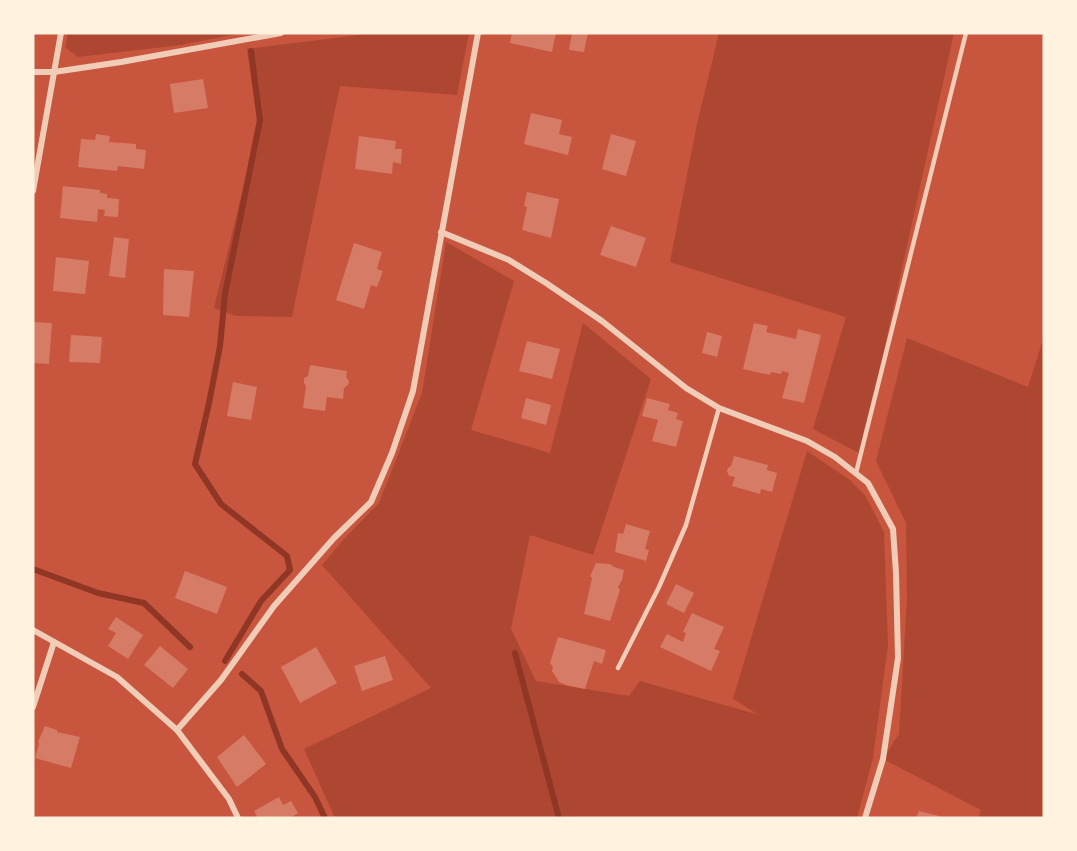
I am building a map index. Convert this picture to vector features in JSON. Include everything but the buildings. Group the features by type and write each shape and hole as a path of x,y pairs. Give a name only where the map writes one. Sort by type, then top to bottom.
{"street":[{"path":"33,191 61,33"},
{"path":"33,72 54,72 281,33"},
{"path":"177,730 221,680 274,606 334,538 371,502 392,453 413,391 478,33"},
{"path":"441,232 509,260 546,283 602,321 686,388 719,408 807,441 835,457 868,483 893,529 898,658 883,759 865,818"},
{"path":"33,630 117,677 177,730 229,799 238,818"},
{"path":"33,707 54,642"}],"lane":[{"path":"856,474 966,33"},
{"path":"618,668 659,587 686,525 719,408"}],"shaded area":[{"path":"68,33 242,33 181,45 78,57 65,47"},
{"path":"374,33 469,33 457,95 340,86 292,317 236,316 214,308 258,127 247,49"},
{"path":"719,33 954,33 861,454 813,429 846,317 670,262 697,124"},
{"path":"446,242 514,281 471,430 550,453 583,323 651,379 593,555 530,535 511,629 536,681 629,696 640,681 759,715 733,699 807,451 850,480 865,495 884,532 888,645 873,758 857,818 335,818 304,749 431,688 322,565 379,503 422,393"},
{"path":"1044,336 1044,818 978,818 981,810 883,759 899,734 907,598 906,523 876,461 907,338 1028,387"}],"waterway":[{"path":"225,661 261,601 290,570 287,556 221,504 195,464 220,346 225,294 260,120 251,51"},
{"path":"33,569 98,593 144,603 190,647"},
{"path":"515,653 559,818"},
{"path":"242,674 261,691 282,749 315,797 325,818"}]}
